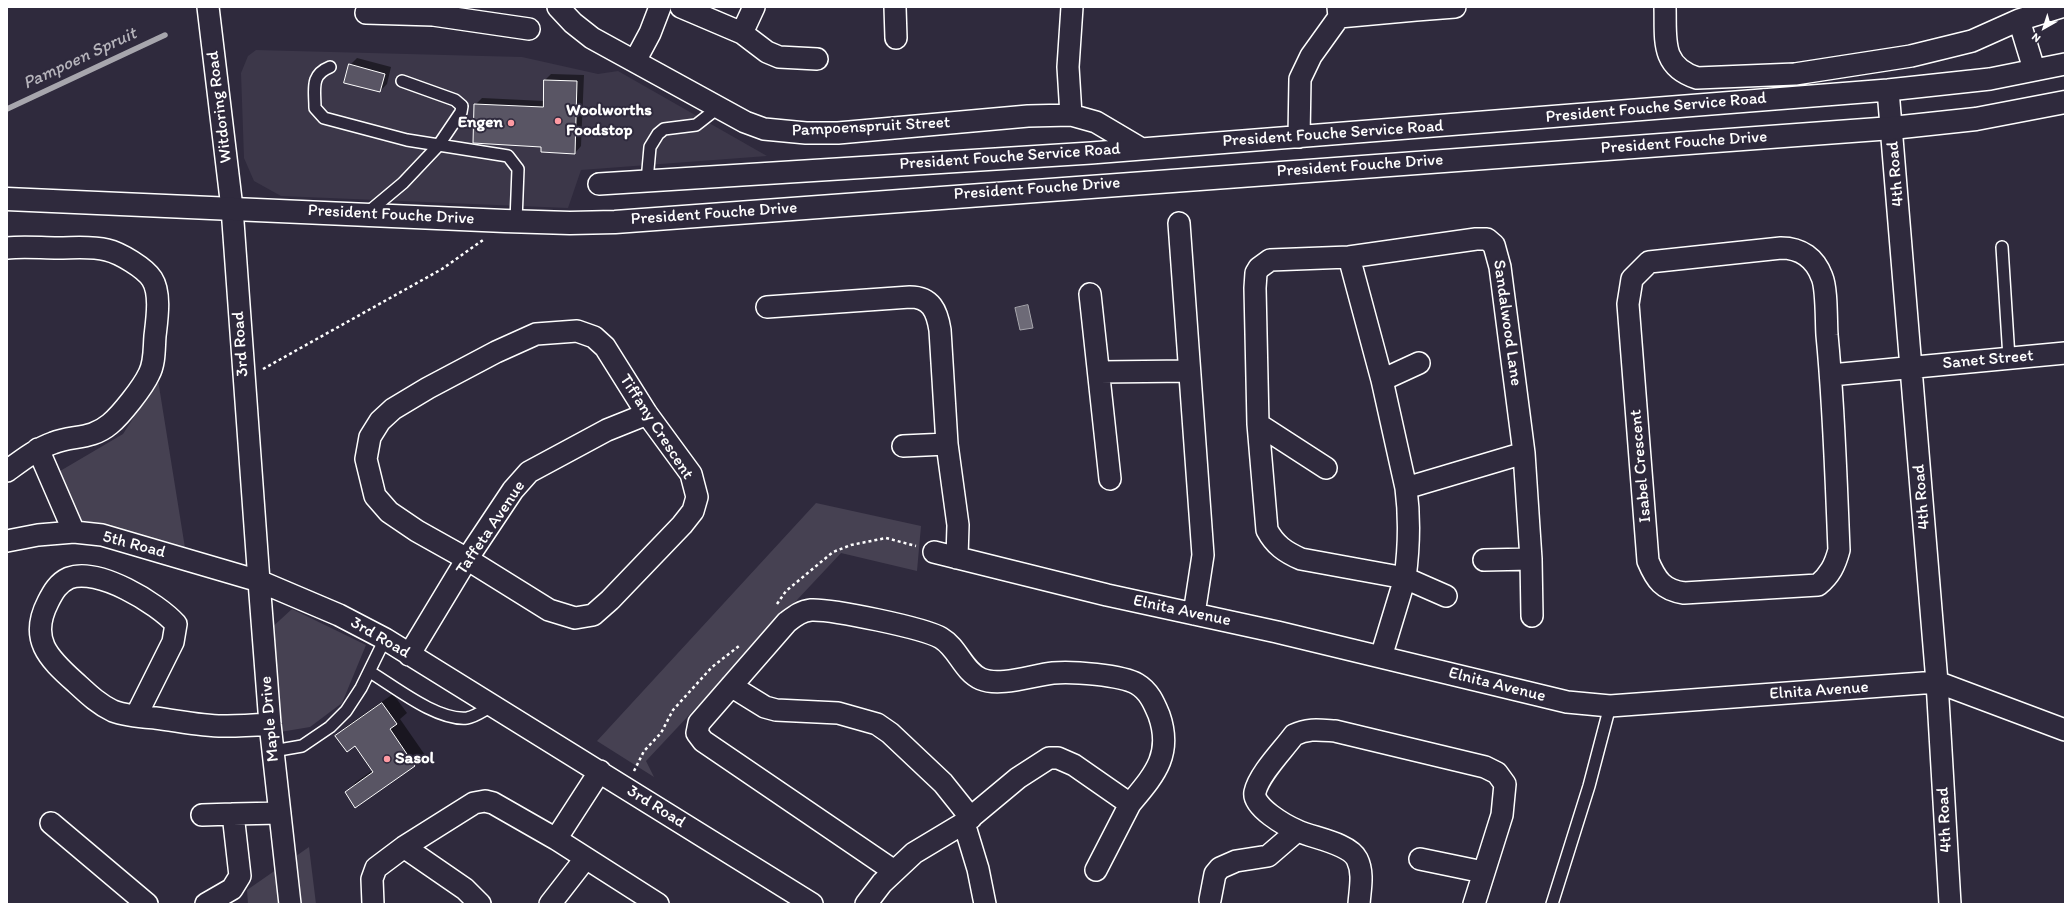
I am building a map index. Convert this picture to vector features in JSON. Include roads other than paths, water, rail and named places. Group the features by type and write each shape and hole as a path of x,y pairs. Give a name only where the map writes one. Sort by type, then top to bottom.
{"street":[{"name":"Witdoring Road","path":"208,7 232,208"},
{"name":"Pampoenspruit Street","path":"558,7 573,23 592,38 745,122 764,129 806,133 838,133 1028,116 1071,115 1096,122 1140,148"},
{"path":"636,61 650,33 660,7"},
{"path":"681,7 742,33 766,52 779,57 817,59"},
{"path":"742,33 754,7"},
{"path":"895,7 896,38"},
{"path":"1071,115 1068,67 1072,7"},
{"path":"1299,137 1300,79 1311,56 1339,12 1455,7"},
{"path":"1665,7 1668,57 1675,67 1684,74 1697,78 1795,74 1911,56 1972,41 2019,20 2062,7"},
{"path":"366,13 440,11 529,29"},
{"path":"2019,20 2034,69"},
{"name":"President Fouche Service Road","path":"599,184 1299,137 1888,90 1990,79 2065,64"},
{"name":"4th Road","path":"1888,90 1937,682 1950,904"},
{"name":"President Fouche Drive","path":"7,199 511,221 570,223 615,222 1892,128 1976,119 2065,102"},
{"name":"3rd Road","path":"232,208 259,581 339,614 385,640 600,771 812,904"},
{"path":"1179,223 1203,555 1194,614"},
{"name":"Sandalwood Lane","path":"1446,596 1405,578 1301,559 1285,552 1277,545 1267,530 1258,424 1256,273 1259,268 1270,260 1349,257 1466,239 1487,239 1494,245 1500,267 1524,453 1531,559 1532,616"},
{"path":"7,248 90,248 107,250 134,263 152,279 156,290 157,320 150,374 141,388 110,424 96,433 84,438 55,442 38,449 7,471"},
{"name":"Isabel Crescent","path":"1793,248 1806,255 1814,263 1822,278 1831,375 1839,550 1836,564 1830,574 1818,585 1684,593 1672,591 1664,586 1653,572 1648,560 1628,304 1632,279 1649,262 1793,248"},
{"path":"1349,257 1382,380 1406,488 1409,536 1405,578 1381,657"},
{"path":"1090,294 1100,372 1110,480"},
{"path":"767,307 910,297 920,297 927,300 935,311 940,330 947,444 958,525 957,558"},
{"name":"Tiffany Crescent","path":"577,331 594,337 605,347 647,414 691,474 697,497 696,505 682,525 610,600 593,615 575,618 549,610 388,512 375,496 366,459 370,437 380,421 393,409 496,352 536,334 577,331"},
{"name":"Sanet Street","path":"1911,366 2065,353"},
{"path":"1382,380 1419,363"},
{"path":"1831,375 1911,366"},
{"path":"1100,372 1190,371"},
{"name":"Taffeta Avenue","path":"409,655 513,490 529,472 607,430 647,414"},
{"path":"1258,424 1326,468"},
{"path":"903,446 947,444"},
{"path":"38,449 74,532"},
{"path":"1406,488 1524,453"},
{"name":"5th Road","path":"7,541 38,535 74,532 102,535 259,581"},
{"name":"Elnita Avenue","path":"934,552 1107,595 1381,657 1567,702 1610,706 1937,682 2065,730"},
{"path":"1484,560 1531,559"},
{"path":"136,716 173,642 176,624 155,604 139,594 112,583 83,575 70,578 58,584 42,614 41,639 46,654 54,664 97,702 114,711 136,716 227,726 270,724"},
{"name":"Maple Drive","path":"259,581 270,724 290,904"},
{"path":"894,871 699,737 697,728 699,723 788,622 802,612 818,610 871,619 916,629 941,638 950,646 968,668 982,679 1000,681 1053,673 1082,672 1136,683 1154,702 1161,722 1164,748 1160,764 1153,776 1130,804 1096,870"},
{"path":"731,686 765,707 776,710 838,712 877,724 890,733 943,783 968,821 985,904"},
{"path":"1359,904 1361,872 1356,858 1344,847 1297,831 1266,812 1256,802 1254,794 1260,780 1294,735 1312,729 1335,731 1485,767 1497,773 1505,784 1502,815 1474,904"},
{"path":"866,904 882,882 914,853 968,821 1035,766 1049,758 1058,758 1074,764 1130,804"},
{"path":"556,839 600,771"},
{"path":"373,904 372,879 376,868 404,847 474,803 485,801 493,803 556,839 585,859 658,904"},
{"path":"202,815 280,813"},
{"path":"206,904 232,888 240,876 233,814"},
{"path":"51,823 146,904"},
{"path":"1210,900 1215,874 1220,868 1236,861 1268,856 1297,831"},
{"path":"404,847 460,885 480,904"},
{"path":"550,904 585,859"},
{"path":"1420,859 1483,872"}],"lane":[{"path":"330,67 320,73 315,79 315,108 324,118 407,140 508,156 518,169 511,221"},
{"path":"365,214 403,183 438,146 461,112 462,106 455,100 402,81"},
{"path":"647,181 650,147 658,134 664,129 696,125 719,107"},
{"path":"2002,247 2009,358"},
{"path":"273,751 302,746 330,727 353,701 370,672 385,640"},
{"path":"370,672 431,709 447,716 466,718 492,706"},
{"path":"1552,904 1589,786 1610,706"}],"waterway":[{"name":"Pampoen Spruit","path":"7,109 165,35"}],"place":[{"name":"Woolworths Foodstop","path":"558,121"},
{"name":"Engen","path":"511,123"},
{"name":"Sasol","path":"387,759"}]}
